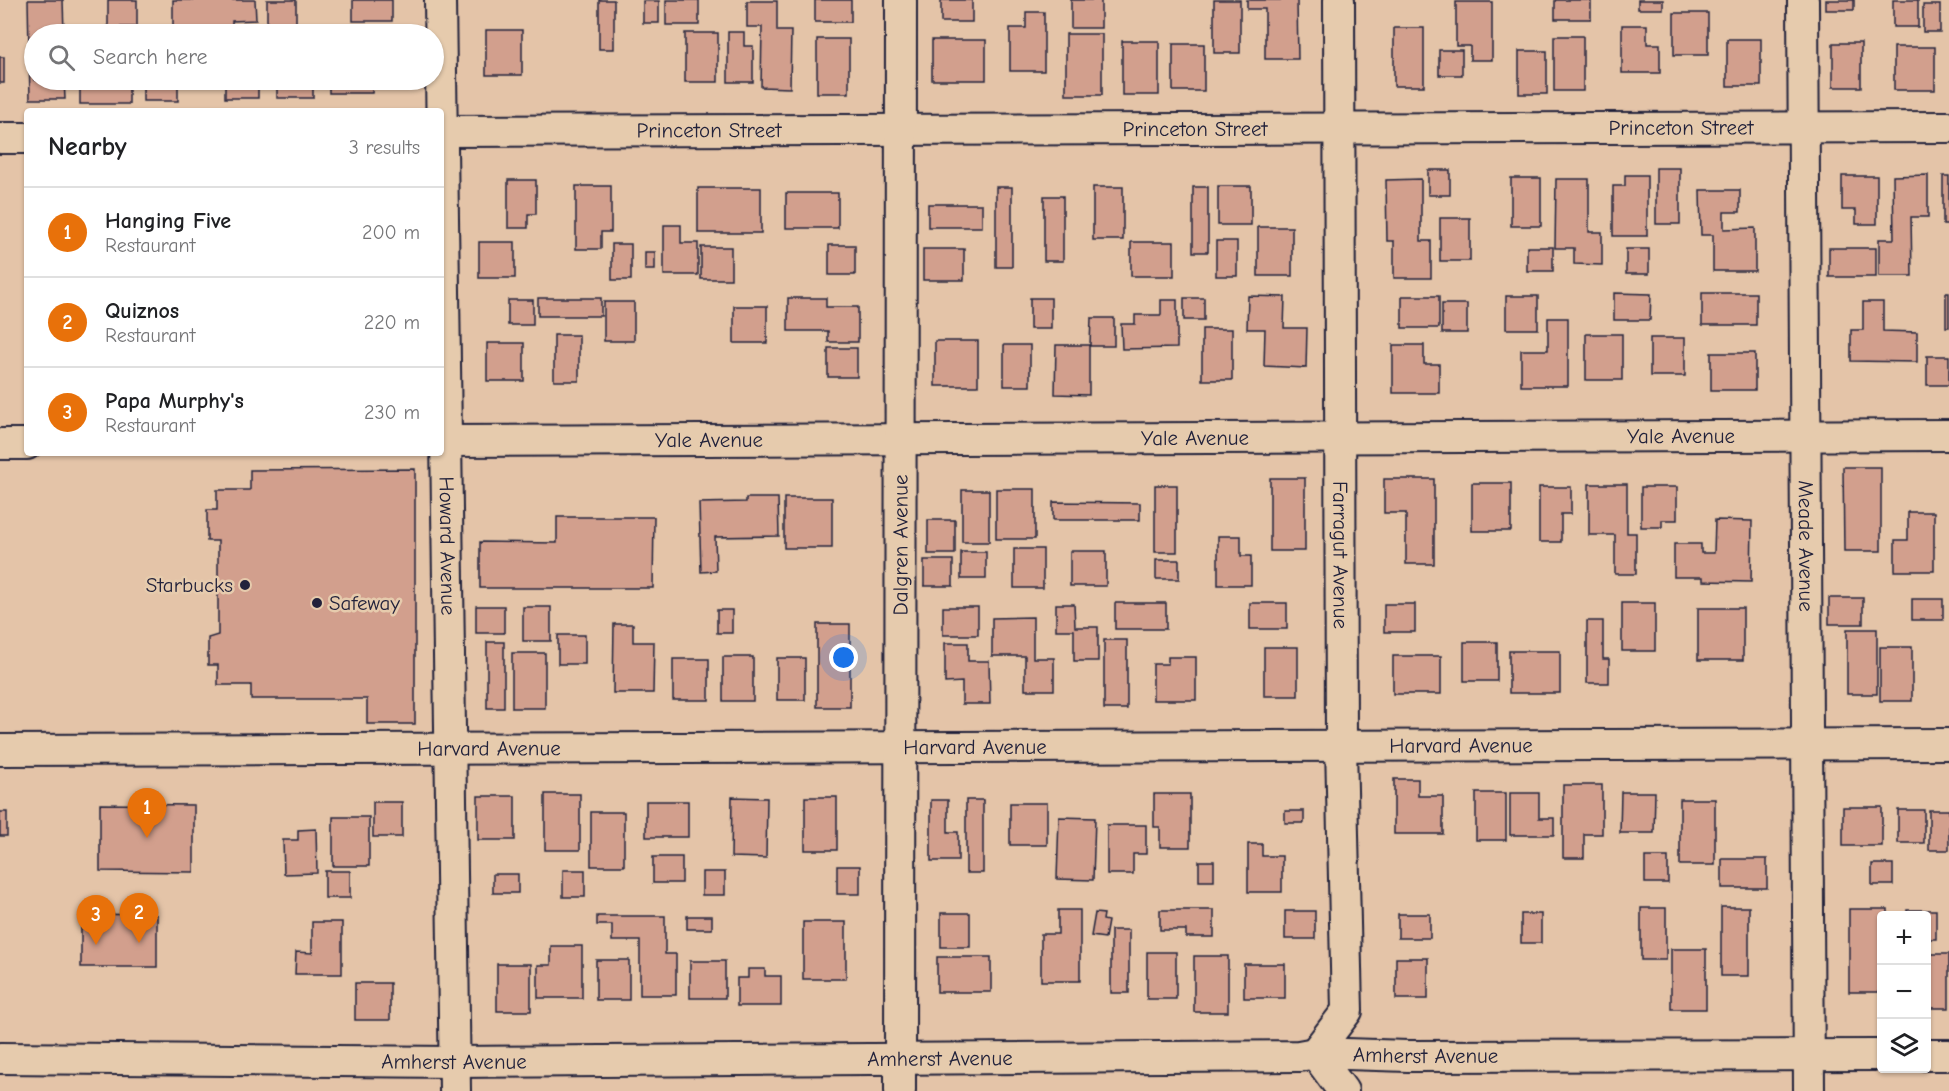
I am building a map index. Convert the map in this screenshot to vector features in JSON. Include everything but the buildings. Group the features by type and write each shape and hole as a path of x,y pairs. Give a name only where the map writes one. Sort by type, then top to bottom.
{"street":[{"name":"Howard Avenue","path":"440,0 440,24"},
{"name":"Dalgren Avenue","path":"900,1091 901,0"},
{"name":"Farragut Avenue","path":"1315,1053 1347,1011 1341,746 1339,0"},
{"name":"Meade Avenue","path":"1803,0 1809,1091"},
{"name":"Howard Avenue","path":"441,90 441,108"},
{"name":"Princeton Street","path":"444,131 1949,127"},
{"path":"0,138 24,138"},
{"name":"Yale Avenue","path":"444,441 1949,435"},
{"path":"0,444 24,444"},
{"name":"Howard Avenue","path":"443,456 454,1077"},
{"name":"Harvard Avenue","path":"0,750 1949,744"},
{"path":"1315,1053 1343,1091"},
{"name":"Amherst Avenue","path":"0,1058 454,1077 901,1058 1299,1056 1315,1053 1408,1056 1877,1056"},
{"path":"1931,1055 1949,1055"}],"place":[{"name":"Starbucks","path":"245,585"},
{"name":"Safeway","path":"317,603"},
{"name":"Hanging Five","path":"147,838"},
{"name":"Quiznos","path":"139,943"},
{"name":"Papa Murphy's","path":"96,945"}]}
